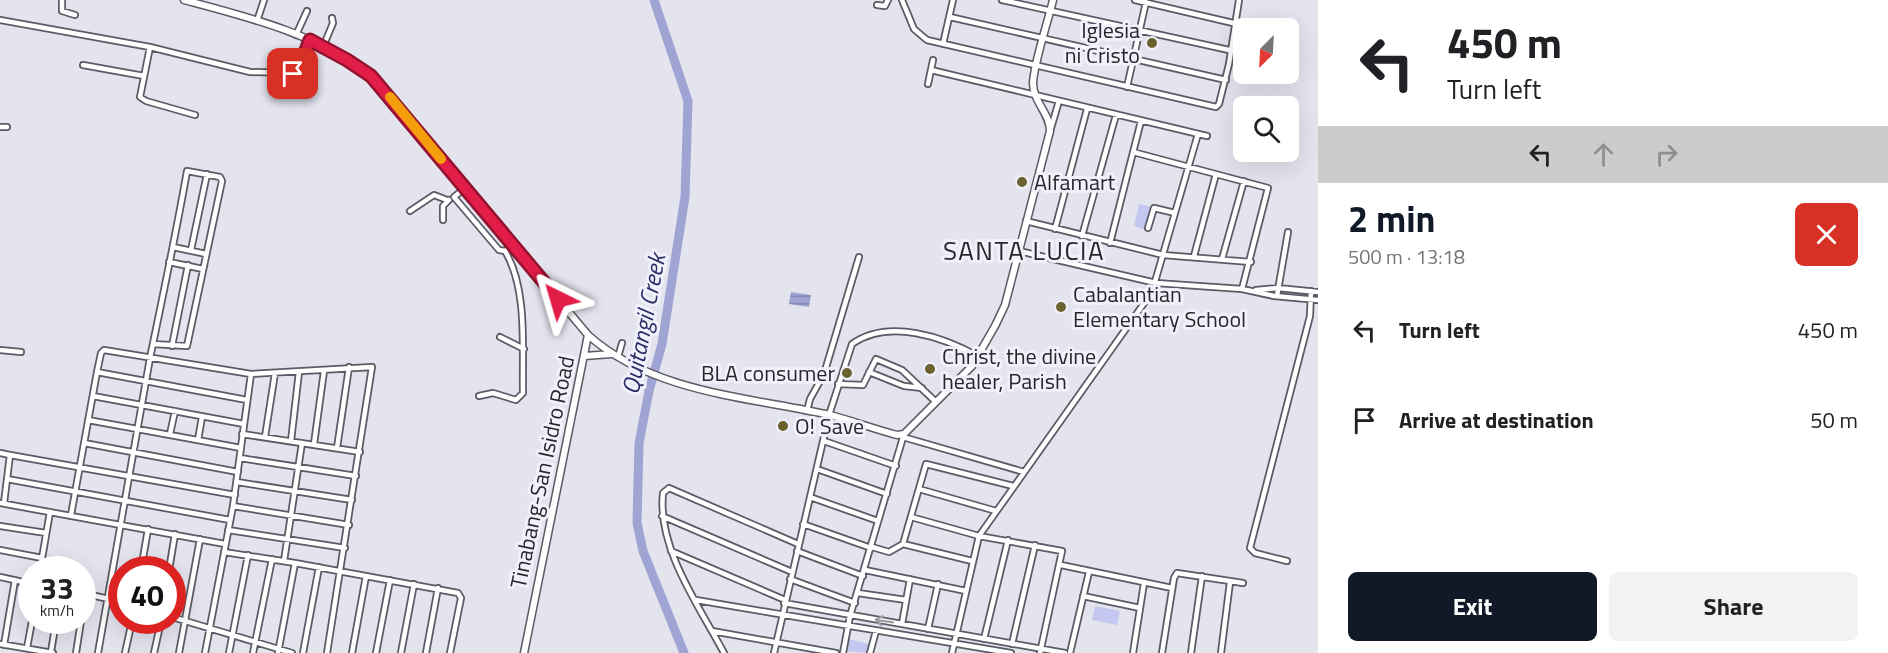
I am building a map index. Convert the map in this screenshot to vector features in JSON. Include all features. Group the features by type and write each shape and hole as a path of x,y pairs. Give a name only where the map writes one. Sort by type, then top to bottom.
{"street":[{"path":"62,0 62,10 75,15"},
{"name":"Tinabang-San Isidro Road","path":"184,0 257,21 310,40 371,76 588,335 524,653"},
{"path":"257,21 264,0"},
{"path":"877,5 885,6 888,0"},
{"path":"902,0 914,29 920,36 943,44 1216,107 1220,104 1226,80 1233,23 1135,0"},
{"path":"943,44 953,0"},
{"path":"1002,0 1229,50"},
{"path":"1050,131 1049,122 1036,96 1034,83 1053,0"},
{"path":"1234,18 1239,0"},
{"path":"1127,87 1146,1"},
{"path":"296,35 307,11"},
{"path":"950,17 1226,80"},
{"path":"323,47 333,23 332,18"},
{"path":"0,20 150,47 250,72 293,74 298,71 310,40"},
{"path":"150,47 139,94 144,100 195,115"},
{"path":"928,84 933,60"},
{"path":"83,65 144,76"},
{"path":"931,70 1207,136"},
{"path":"843,653 850,616 904,436 979,357 1005,305 1059,101"},
{"path":"1055,229 1087,109"},
{"path":"1082,236 1116,115"},
{"path":"1110,243 1141,121"},
{"path":"0,127 7,127"},
{"path":"952,653 979,536 1156,283 1198,134"},
{"path":"1133,152 1244,181 1269,190 1242,289"},
{"path":"115,556 150,358 187,171 220,177 222,181 187,346 153,344"},
{"path":"191,250 207,174"},
{"path":"1194,256 1216,174"},
{"path":"1222,259 1244,181"},
{"path":"443,220 443,206 447,200 465,188"},
{"path":"410,211 434,195 447,200"},
{"path":"454,197 500,250 514,245"},
{"path":"1148,228 1154,208 1175,213"},
{"path":"1026,221 1163,255 1251,262"},
{"path":"1277,296 1288,232"},
{"path":"172,247 206,254"},
{"path":"479,396 493,393 520,399 523,393 524,349 515,273 505,250"},
{"path":"1019,251 1156,283 1318,292"},
{"path":"807,411 810,399 824,374 859,257"},
{"path":"169,262 203,269"},
{"path":"172,345 188,266"},
{"path":"1256,290 1277,296 1318,300"},
{"path":"1287,561 1255,553 1250,548 1311,316 1311,291"},
{"path":"774,653 784,601 829,415 852,344 870,334 886,332 943,339 979,357"},
{"path":"588,335 611,354 641,368 711,392 829,415 1024,472"},
{"path":"500,337 524,349"},
{"path":"618,357 622,343"},
{"path":"0,350 21,352"},
{"path":"71,515 97,372 101,353 104,350 251,374 370,367 374,371 327,653"},
{"path":"585,356 611,354"},
{"path":"838,384 863,385 876,359 902,370 936,402"},
{"path":"337,448 349,367"},
{"path":"314,444 324,371"},
{"path":"97,372 247,400"},
{"path":"291,441 299,372"},
{"path":"869,372 904,386 922,388"},
{"path":"265,437 274,373"},
{"path":"205,653 235,495 251,374"},
{"path":"93,396 244,424"},
{"path":"170,435 175,411"},
{"path":"198,440 202,417"},
{"path":"88,420 241,448"},
{"path":"242,434 360,452"},
{"path":"824,441 896,466"},
{"path":"84,443 238,472"},
{"path":"284,561 302,443"},
{"path":"0,453 235,495"},
{"path":"10,455 2,503 225,544"},
{"path":"240,458 356,477"},
{"path":"903,544 925,467 930,463 1013,486"},
{"path":"817,469 887,494"},
{"path":"7,479 230,520"},
{"path":"237,482 352,500"},
{"path":"724,653 665,538 662,516 663,493 669,489 798,544"},
{"path":"919,489 996,511"},
{"path":"810,497 878,521"},
{"path":"233,506 349,525"},
{"path":"42,556 50,512"},
{"path":"662,516 792,572"},
{"path":"911,517 979,536 1062,551 1061,565 1040,651"},
{"path":"803,524 889,552 903,544 972,561"},
{"path":"0,526 46,533"},
{"path":"143,556 148,529"},
{"path":"228,530 288,537 345,548"},
{"path":"171,556 175,534"},
{"path":"186,616 201,539"},
{"path":"984,639 1008,540"},
{"path":"1012,644 1035,545"},
{"path":"0,550 32,556"},
{"path":"672,551 784,601 850,616 1012,644 1040,651 1068,653 1089,572"},
{"path":"797,551 864,573 910,579 966,591"},
{"path":"224,552 295,562 458,593 461,598 450,653"},
{"path":"229,653 248,555"},
{"path":"254,653 272,559"},
{"path":"279,651 295,562"},
{"path":"1061,565 1172,588"},
{"path":"303,653 319,567"},
{"path":"1162,653 1174,578 1180,572 1243,583"},
{"path":"352,653 366,576"},
{"path":"1191,653 1202,576"},
{"path":"0,577 18,581"},
{"path":"790,579 855,603"},
{"path":"902,624 910,579"},
{"path":"15,580 2,645 52,653 54,634"},
{"path":"376,653 390,580"},
{"path":"1221,653 1230,582"},
{"path":"1133,653 1144,583"},
{"path":"401,653 414,584"},
{"path":"928,629 938,584"},
{"path":"426,653 438,588"},
{"path":"858,593 906,600"},
{"path":"96,596 108,598 98,653"},
{"path":"1083,596 1140,608"},
{"path":"696,600 954,643 981,650 1010,653"},
{"path":"186,621 279,651 292,653"},
{"path":"712,631 836,653"},
{"path":"870,653 876,631"},
{"path":"27,648 30,634"},
{"path":"76,653 79,634"},
{"path":"125,653 129,634"},
{"path":"154,653 158,634"},
{"path":"179,653 183,634"}],"shaded area":[{"path":"1139,204 1152,207 1147,230 1134,226"},
{"path":"791,292 811,295 809,307 789,304"},
{"path":"1095,606 1120,611 1117,625 1092,620"},
{"path":"848,639 870,644 868,653 845,651"}],"waterway":[{"name":"Quitangil Creek","path":"654,0 688,101 685,197 662,344 649,391 639,443 637,523 643,551 684,653"}],"slow traffic":[{"path":"390,97 441,159"}],"place":[{"name":"Iglesia ni Cristo","path":"1152,43"},
{"name":"Alfamart","path":"1022,182"},
{"name":"Cabalantian Elementary School","path":"1061,307"},
{"name":"Christ, the divine healer, Parish","path":"930,369"},
{"name":"BLA consumer","path":"847,373"},
{"name":"O! Save","path":"783,426"}],"district":[{"name":"SANTA LUCIA","path":"1024,250"}],"route":[{"path":"293,74 298,71 310,40 371,76 558,299"}]}
